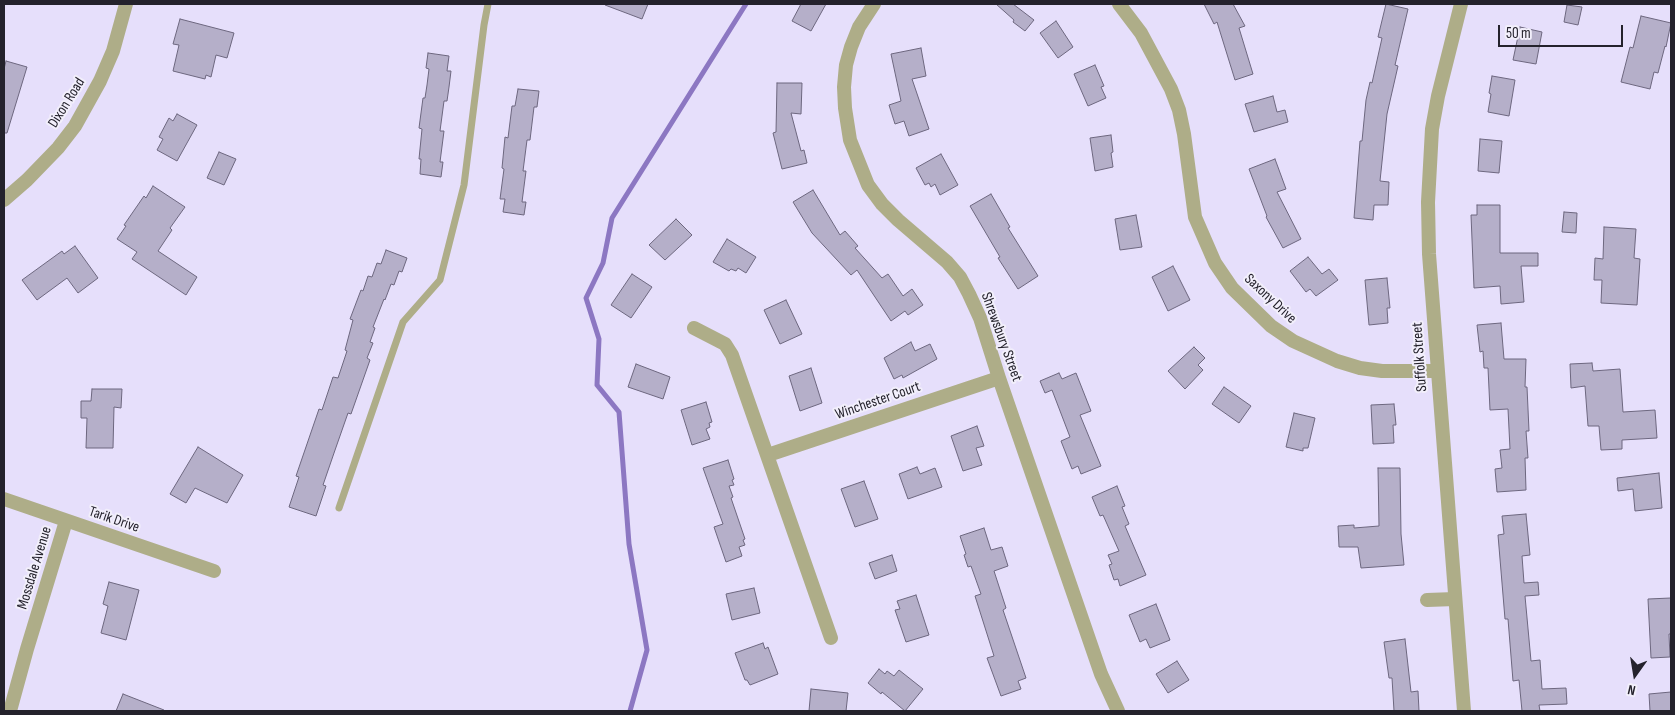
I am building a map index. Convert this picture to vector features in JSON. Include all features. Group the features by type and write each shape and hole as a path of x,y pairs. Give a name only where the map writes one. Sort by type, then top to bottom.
{"street":[{"name":"Dixon Road","path":"4,200 27,180 58,148 75,126 100,82 112,51 126,4"},
{"name":"Shrewsbury Street","path":"874,4 859,27 846,65 845,108 850,140 868,185 882,204 947,262 960,277 980,318 1101,674 1118,711"},
{"name":"Saxony Drive","path":"1120,4 1141,33 1171,89 1180,118 1195,217 1215,263 1232,288 1271,326 1293,341 1337,361 1360,368 1382,371 1438,371"},
{"name":"Suffolk Street","path":"1460,4 1432,129 1428,202 1429,254 1464,711"},
{"path":"694,328 725,344 732,355 831,638"},
{"name":"Winchester Court","path":"768,455 999,378"},
{"name":"Tarik Drive","path":"4,499 214,571"},
{"name":"Mossdale Avenue","path":"10,711 66,521"},
{"path":"1427,600 1455,599"}],"lane":[{"path":"339,508 403,322 440,280 464,185 488,4"}],"building":[{"path":"605,4 648,4 642,19"},
{"path":"801,4 826,4 811,31 792,21"},
{"path":"996,4 1013,4 1034,20 1025,31 1013,22 1014,20"},
{"path":"1204,4 1233,4 1245,26 1239,28 1253,74 1235,80 1217,22 1214,24"},
{"path":"1386,4 1408,9 1395,65 1398,66 1387,114 1380,181 1389,182 1388,205 1374,205 1373,220 1354,218 1360,141 1362,141 1366,100 1370,82 1372,83 1382,38 1378,37"},
{"path":"1567,5 1582,7 1578,25 1564,22"},
{"path":"1641,16 1671,23 1658,73 1654,72 1650,89 1621,82 1630,47 1633,48"},
{"path":"180,19 234,33 227,58 216,55 211,77 206,75 205,79 173,71 179,45 173,44"},
{"path":"1056,21 1073,47 1058,58 1040,33"},
{"path":"1520,27 1542,32 1536,64 1513,60"},
{"path":"921,48 926,76 912,79 929,129 909,136 904,121 895,124 889,105 901,101 891,54"},
{"path":"428,53 449,56 447,71 451,71 440,131 444,131 440,162 443,162 441,177 420,174 421,159 419,159 422,129 419,128 429,69 426,68"},
{"path":"6,61 27,67 7,133 4,133 4,69"},
{"path":"1095,65 1104,86 1101,87 1106,98 1088,106 1074,74"},
{"path":"1492,76 1515,80 1509,116 1488,112"},
{"path":"777,83 802,83 801,114 791,113 801,151 804,150 807,163 782,169 773,133 776,132"},
{"path":"518,89 539,91 537,107 534,107 530,140 527,140 523,171 526,171 522,202 526,202 524,215 503,212 505,199 500,199 504,169 502,168 505,137 508,138 512,106 515,106"},
{"path":"1273,96 1277,112 1285,110 1288,122 1254,132 1245,104"},
{"path":"177,114 197,125 177,161 157,150 163,139 159,137 169,118 173,121"},
{"path":"1111,135 1113,167 1095,171 1090,138"},
{"path":"1480,139 1502,141 1499,173 1478,171"},
{"path":"219,152 236,159 224,185 207,178"},
{"path":"941,154 958,185 940,195 935,184 931,187 929,183 925,185 916,168"},
{"path":"1275,159 1286,189 1277,192 1301,239 1283,248 1266,217 1249,169"},
{"path":"153,186 185,207 170,228 172,230 158,251 197,277 186,295 132,259 137,252 117,239 126,226 124,225 144,196 146,198"},
{"path":"813,190 840,235 845,231 858,246 855,248 882,278 888,274 903,296 912,289 923,305 908,315 905,311 891,321 857,270 851,275 812,233 793,202"},
{"path":"991,194 1010,227 1008,228 1038,276 1018,289 998,258 1000,257 970,206"},
{"path":"1477,205 1500,205 1500,253 1538,253 1538,266 1521,266 1524,302 1501,304 1500,286 1474,288 1471,215 1477,215"},
{"path":"1564,212 1577,213 1576,233 1562,232"},
{"path":"1136,215 1142,247 1120,250 1115,219"},
{"path":"676,219 692,235 665,260 649,245"},
{"path":"1604,227 1636,229 1634,258 1640,259 1637,305 1601,303 1602,280 1594,280 1595,258 1603,259"},
{"path":"727,239 756,257 746,273 738,268 736,271 731,269 729,271 713,262"},
{"path":"75,246 98,278 78,293 67,278 37,300 22,280 62,251 64,254"},
{"path":"386,250 407,258 402,272 399,271 394,285 391,284 373,327 375,328 370,342 373,343 367,358 370,360 351,414 348,413 334,453 323,485 326,486 316,516 289,507 299,477 296,476 319,409 322,410 333,377 338,378 347,351 345,350 353,320 350,319 361,290 363,291 368,276 372,277 377,263 381,264"},
{"path":"1308,257 1322,274 1329,269 1338,280 1316,296 1310,289 1306,292 1290,271"},
{"path":"1173,266 1190,300 1168,311 1152,277"},
{"path":"632,274 652,287 631,318 611,305"},
{"path":"1387,278 1390,308 1387,308 1388,323 1369,325 1365,280"},
{"path":"786,300 802,334 780,344 764,310"},
{"path":"1501,323 1504,359 1526,359 1525,387 1527,387 1529,431 1526,431 1528,458 1525,458 1526,490 1497,492 1495,469 1502,468 1500,450 1510,449 1508,409 1490,410 1488,368 1484,368 1483,351 1480,352 1477,325"},
{"path":"911,342 915,351 930,344 937,359 903,378 902,375 894,379 884,358"},
{"path":"1194,347 1205,358 1198,365 1203,370 1185,389 1168,371"},
{"path":"1592,363 1593,371 1620,369 1623,412 1655,410 1657,438 1622,440 1622,449 1601,450 1599,426 1588,426 1585,386 1571,388 1570,364"},
{"path":"636,364 670,377 663,399 628,387"},
{"path":"811,368 822,403 800,411 789,376"},
{"path":"1059,373 1062,379 1076,373 1091,411 1080,415 1101,466 1081,474 1078,466 1072,469 1061,441 1070,437 1052,390 1045,393 1040,381"},
{"path":"1224,387 1251,406 1239,423 1212,404"},
{"path":"92,389 122,389 121,408 114,407 113,448 86,448 87,418 81,418 81,401 91,401"},
{"path":"706,402 712,422 709,423 710,427 706,429 710,439 692,445 681,410"},
{"path":"1394,404 1396,425 1393,425 1394,443 1373,444 1371,405"},
{"path":"1294,413 1315,418 1308,448 1303,448 1303,451 1286,447"},
{"path":"977,426 984,446 976,448 982,465 963,471 951,436"},
{"path":"198,447 243,475 227,503 195,488 186,503 170,494"},
{"path":"728,460 734,479 732,480 734,485 729,486 733,497 731,498 745,539 743,540 745,545 739,547 742,556 726,562 714,527 723,524 703,468"},
{"path":"917,467 920,474 935,468 942,487 908,499 899,474"},
{"path":"1378,468 1400,468 1401,534 1404,565 1361,568 1358,547 1339,547 1338,526 1354,525 1354,528 1379,526"},
{"path":"1659,473 1662,508 1635,511 1633,489 1618,491 1617,478"},
{"path":"864,481 878,519 855,527 841,489"},
{"path":"1117,486 1125,506 1122,507 1129,524 1125,526 1146,575 1120,586 1118,579 1114,580 1109,565 1112,564 1108,555 1119,551 1103,515 1100,516 1092,497"},
{"path":"1526,514 1530,555 1522,556 1524,583 1538,582 1539,595 1525,596 1531,661 1540,660 1542,689 1566,688 1567,704 1539,705 1540,711 1522,711 1519,680 1513,681 1508,619 1505,619 1498,535 1504,534 1502,516"},
{"path":"984,528 991,550 1002,547 1008,566 994,571 1006,608 1003,610 1026,678 1018,681 1021,689 1001,696 987,658 994,656 975,596 981,594 971,566 968,567 960,536"},
{"path":"892,555 897,571 875,579 869,563"},
{"path":"109,582 139,590 126,640 101,633 108,606 103,604"},
{"path":"754,588 760,613 732,620 726,594"},
{"path":"916,595 929,635 906,642 895,610 900,609 897,601"},
{"path":"1671,598 1670,657 1651,658 1648,599"},
{"path":"1156,604 1170,640 1150,648 1146,639 1140,642 1129,615"},
{"path":"1405,639 1411,692 1418,691 1419,711 1394,711 1392,678 1389,678 1384,642"},
{"path":"763,643 765,649 768,647 778,674 750,685 745,680 735,653"},
{"path":"1177,661 1189,680 1168,693 1156,674"},
{"path":"879,669 885,674 887,671 894,676 899,670 923,689 905,711 868,683"},
{"path":"811,689 848,693 846,711 809,711"},
{"path":"1671,692 1671,711 1650,711 1649,694"},
{"path":"123,694 164,710 164,711 116,711"}],"waterway":[{"path":"630,711 647,650 629,544 619,412 597,385 599,339 586,298 603,263 612,218 746,4"}]}
